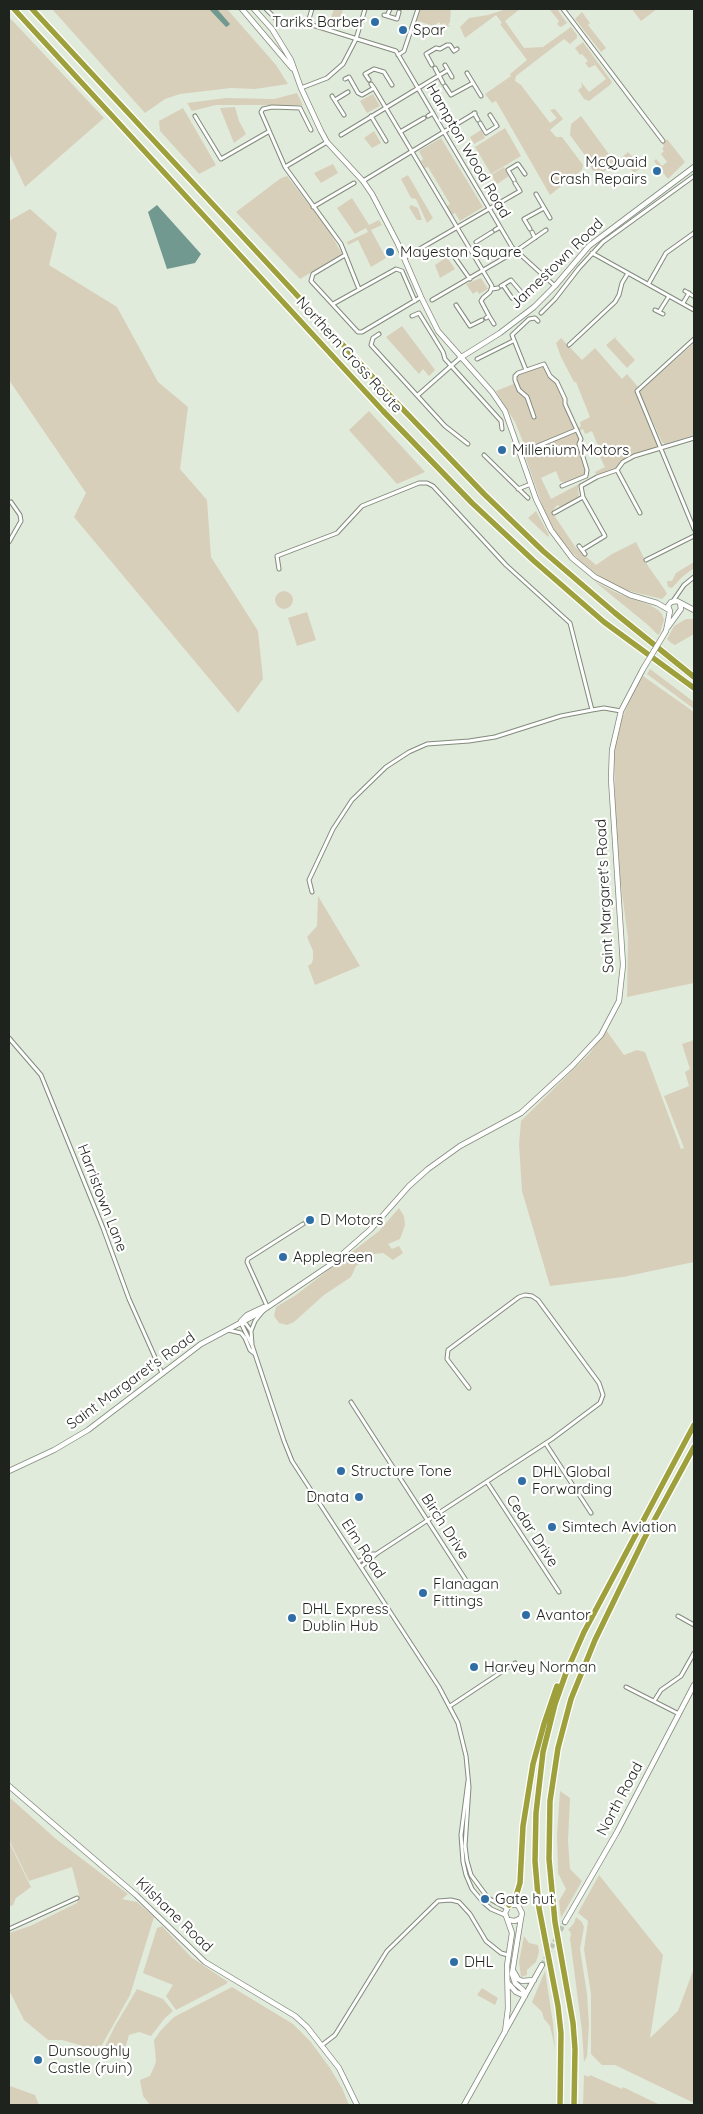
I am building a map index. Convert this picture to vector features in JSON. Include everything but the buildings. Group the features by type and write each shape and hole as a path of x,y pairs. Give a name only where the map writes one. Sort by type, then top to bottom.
{"highway":[{"name":"Northern Cross Route","path":"14,9 383,411 472,503 534,561 604,622 694,688"},
{"name":"Northern Cross Route","path":"32,9 394,400 484,494 614,613 694,677"},
{"path":"560,2105 561,2034 537,1887 535,1836 538,1791 549,1726 566,1673 588,1624 694,1425"},
{"path":"574,2105 575,2057 573,2023 552,1897 549,1859 550,1801 558,1748 571,1699 595,1640 644,1539 694,1447"},
{"path":"508,1906 516,1896 520,1884 525,1805 533,1764 544,1724 578,1636 599,1595 633,1538"}],"main road":[{"path":"242,9 256,23 294,71"},
{"path":"254,9 262,17 291,60 301,88 327,142 363,180 388,224 438,331 499,401 508,418 531,484 551,530 572,558 595,577 612,587 630,596 657,604 669,610 679,612 694,610"},
{"path":"256,23 262,17"},
{"name":"Jamestown Road","path":"460,358 500,334 535,306 555,286 588,246 694,166"},
{"name":"Saint Margaret's Road","path":"666,631 672,602"},
{"path":"657,604 679,603 694,610"},
{"path":"679,603 679,612"},
{"name":"Saint Margaret's Road","path":"10,1471 54,1450 88,1430 125,1404 201,1344 240,1322 253,1312 267,1306 344,1253 371,1229 408,1186 443,1157 475,1137 508,1122 526,1109 602,1035 619,1001 623,965 611,772 614,737 621,711 643,669 679,612"},
{"path":"9,1464 10,1471"},
{"name":"North Road","path":"565,1922 617,1832 694,1685"},
{"name":"Kilshane Road","path":"9,1786 136,1895 199,1958 295,2016 307,2027 339,2068 357,2105"},
{"path":"504,2032 508,2008 508,1955 512,1933 506,1918 508,1906 515,1904 520,1907 522,1913 513,1978 525,1996"},
{"path":"506,1918 516,1922 520,1918"},
{"path":"464,2105 542,1965"},
{"path":"513,1968 515,1975 520,1980 534,1980"},
{"path":"507,1981 516,1992 525,1996"}],"street":[{"path":"266,9 280,23"},
{"path":"312,9 308,20 309,24 396,51 398,55 404,51 418,9"},
{"path":"301,88 320,82 335,71 349,54 365,9"},
{"path":"390,9 386,16 397,19 399,12"},
{"path":"563,9 663,142"},
{"path":"413,24 433,31 441,29"},
{"path":"457,49 454,51 450,45 447,45 440,49 436,48 426,54 451,96 473,83"},
{"name":"Hampton Wood Road","path":"398,55 516,251 555,286"},
{"path":"445,65 452,77"},
{"path":"392,85 384,72 374,69 365,74 456,228 472,244 492,290"},
{"path":"341,134 448,70"},
{"path":"467,73 481,96"},
{"path":"345,79 349,77 355,88 362,95 374,88"},
{"path":"335,100 355,88"},
{"path":"332,96 344,115"},
{"path":"311,130 300,108 272,108 263,109 261,112 268,132 285,167 341,244 359,289"},
{"path":"400,132 433,113"},
{"path":"363,180 475,113 486,133 497,126 490,115"},
{"path":"195,116 221,159 268,132"},
{"path":"371,116 386,141"},
{"path":"285,167 327,142"},
{"path":"404,258 520,191 508,170 518,164 525,174"},
{"path":"542,310 560,294 592,252 603,242 694,176"},
{"path":"313,207 354,183"},
{"path":"536,194 550,218"},
{"path":"535,238 524,219 544,208"},
{"path":"472,244 500,227"},
{"path":"432,300 516,251 546,230"},
{"path":"649,283 666,253 694,233"},
{"path":"592,252 694,310"},
{"path":"345,255 313,274 311,281 358,332 362,332 421,297"},
{"path":"453,255 459,266 463,267 470,278"},
{"path":"333,305 396,269 400,269 415,301"},
{"path":"569,345 615,302 628,273"},
{"path":"494,324 486,318 481,301 483,298 492,290 511,280 522,293"},
{"path":"501,286 512,298"},
{"path":"683,303 689,293"},
{"path":"659,312 669,296"},
{"path":"456,305 470,326 486,318"},
{"path":"412,316 418,312 451,366 501,421 502,429"},
{"path":"526,370 513,341 512,333 529,319 535,318 538,321"},
{"path":"379,334 373,338 371,345 445,426 468,444"},
{"path":"694,339 637,391 694,529"},
{"path":"477,359 513,341"},
{"path":"418,395 460,358"},
{"path":"534,417 526,397 519,390 515,380 518,373 540,363 546,366 550,376 558,382 580,439 579,444 584,455 587,473 562,486"},
{"path":"521,453 576,430"},
{"path":"455,443 460,438"},
{"path":"582,550 604,536 583,497 581,486 597,477 617,470 623,462 634,456 694,438"},
{"path":"484,455 528,498"},
{"path":"617,470 640,513"},
{"path":"278,569 277,556 338,533 362,506 420,483 427,483 433,486 506,565 568,621 592,710"},
{"path":"518,489 531,484"},
{"path":"554,513 583,497"},
{"path":"9,542 21,521 20,515 11,502"},
{"path":"555,506 558,511"},
{"path":"588,516 592,514"},
{"path":"646,560 694,536"},
{"path":"578,546 585,554"},
{"path":"672,602 694,576"},
{"path":"679,593 679,603"},
{"path":"312,892 309,880 333,829 352,800 386,767 427,744 481,740 522,730 561,716 592,710 604,708 621,711"},
{"name":"Harristown Lane","path":"9,1038 41,1076 103,1228 128,1299 162,1374"},
{"path":"251,1331 255,1321 267,1306 247,1262 248,1258 303,1224"},
{"path":"362,1567 376,1554 546,1444 600,1404 603,1394 599,1384 538,1300 532,1296 525,1295 519,1297 448,1350 448,1359 469,1388"},
{"path":"240,1322 246,1324 251,1331"},
{"name":"Elm Road","path":"240,1322 252,1345 292,1461 450,1706 463,1738 470,1787 464,1846 467,1862 471,1874 488,1898 508,1906"},
{"name":"Elm Road","path":"226,1330 236,1330 241,1333 250,1350 255,1354"},
{"name":"Elm Road","path":"251,1331 252,1345"},
{"name":"Birch Drive","path":"351,1402 471,1588"},
{"path":"546,1444 591,1513"},
{"name":"Cedar Drive","path":"486,1482 559,1592"},
{"path":"358,1562 371,1554 376,1554"},
{"path":"678,1616 694,1625"},
{"path":"654,1701 661,1690 681,1676 694,1653"},
{"path":"450,1706 515,1663"},
{"path":"626,1687 679,1714"},
{"name":"Elm Road","path":"468,1780 461,1835 462,1862 469,1882 478,1897 506,1918"},
{"path":"9,1929 77,1898"},
{"path":"322,2045 335,2035 387,1951 438,1901 451,1900 459,1902 486,1941 501,1953 508,1955"}],"shaded area":[{"path":"52,9 227,9 276,65 288,84 255,89 231,88 180,94 165,99 145,113"},
{"path":"334,9 343,9 338,26 329,23"},
{"path":"420,9 451,9 448,25 451,26 446,27 444,23 441,25 439,22 434,26 417,21"},
{"path":"506,9 520,9 505,21 524,48 543,47 571,27 577,35 577,38 570,44 564,39 516,76 515,81 521,85 550,123 557,118 550,110 555,109 563,119 550,130 556,137 562,137 583,165 582,170 550,195 496,101 492,103 485,94 511,76 510,74 527,60 500,24 502,23 496,15 465,38 460,27 469,18 488,15"},
{"path":"549,9 557,9 567,23 561,27 559,26 557,24 559,21"},
{"path":"632,9 657,9 641,21"},
{"path":"582,12 590,23 588,25 606,48 601,52 575,19"},
{"path":"9,17 104,118 25,187 9,153"},
{"path":"583,42 612,82 589,101 584,99 578,90 582,87 581,82 589,92 606,79 595,65 589,68 585,63 588,61 575,48"},
{"path":"297,93 303,105 216,105 192,111 187,103 226,98 274,99"},
{"path":"373,94 380,106 367,113 360,101"},
{"path":"235,107 239,121 246,134 234,143 220,108"},
{"path":"183,108 216,165 199,174 160,131 159,121"},
{"path":"581,116 614,161 603,173 592,170 589,161 570,135 571,124"},
{"path":"505,128 521,156 491,174 475,147"},
{"path":"481,130 485,138 474,144 470,137"},
{"path":"374,131 381,143 372,148 364,138"},
{"path":"441,138 483,207 460,221 455,213 451,215 446,207 450,204 428,167 425,168 421,161 423,159 419,151"},
{"path":"667,139 685,162 668,179 654,161 656,159 662,166 667,162 661,154 664,151 662,143"},
{"path":"628,152 642,167 634,173 621,158"},
{"path":"333,164 338,173 321,183 314,173"},
{"path":"504,167 509,176 497,184 491,175"},
{"path":"408,175 433,218 427,223 416,199 411,198 401,179"},
{"path":"287,176 328,229 342,254 300,279 236,212 281,178"},
{"path":"352,198 369,225 379,220 382,225 371,230 386,258 371,267 358,240 348,245 347,242 368,232 366,228 355,234 337,208"},
{"path":"411,205 418,208 422,220 417,220 409,207"},
{"path":"30,209 57,233 49,265 117,307 158,382 188,407 180,469 207,500 211,557 258,631 263,679 238,713 74,517 86,493 9,380 9,221"},
{"path":"447,257 455,269 440,278 435,265"},
{"path":"481,278 488,289 479,294 477,291 473,294 466,284"},
{"path":"402,326 435,370 429,376 423,369 419,374 386,337"},
{"path":"618,335 615,338 635,360 627,368 606,345"},
{"path":"561,338 582,360 595,348 622,379 627,374 639,388 637,391 660,447 634,456 623,462 617,470 598,477 595,472 605,467 598,453 590,456 589,454 599,448 592,431 585,434 583,429 579,431 580,422 590,417 576,382 574,382 561,357 556,343"},
{"path":"694,343 694,435 665,444 662,442 639,392"},
{"path":"540,363 544,364 550,376 557,383 580,439 579,444 586,469 584,476 567,484 560,481 556,471 541,478 551,499 581,483 578,488 579,498 561,507 557,505 552,512 576,548 596,565 612,554 636,542 648,566 667,594 662,599 629,591 592,571 561,540 546,516 526,459 528,454 515,422 496,391 516,383 515,380 518,373"},
{"path":"369,411 425,472 397,484 349,430"},
{"path":"536,511 549,535 548,537 528,518"},
{"path":"694,562 694,568 672,588 668,587 667,581 672,581 676,573"},
{"path":"594,581 619,594 650,605 658,610 664,620 660,633 658,635"},
{"path":"280,591 288,591 293,596 291,607 280,609 275,604 275,596"},
{"path":"307,612 316,640 297,646 288,618"},
{"path":"686,619 694,619 694,634 675,645 671,643 667,639 674,626"},
{"path":"650,669 694,702 694,709 647,674"},
{"path":"643,676 694,712 694,983 627,997 628,938 616,848 614,750 620,723"},
{"path":"318,896 360,966 315,985 308,966 312,963 313,951 307,937 317,926"},
{"path":"606,1030 624,1055 637,1050 645,1052 681,1149 684,1148 664,1096 689,1086 685,1072 690,1069 682,1044 694,1040 694,1262 623,1277 550,1286 522,1191 519,1144 521,1121 590,1053"},
{"path":"399,1208 404,1216 405,1225 400,1239 388,1244 392,1249 399,1246 403,1253 393,1260 383,1253 374,1254 356,1266 351,1277 324,1295 294,1322 287,1325 279,1323 274,1316 276,1307 296,1295 379,1231"},
{"path":"560,1791 570,1798 568,1841 570,1869 582,1881 561,1918 559,1901 566,1889 558,1873 557,1835"},
{"path":"9,1797 56,1839 128,1894 122,1899 137,1902 154,1917 130,1995 102,2045 90,2048 62,2040 48,2040 24,2020 9,1990 9,1933 30,1926 77,1903 79,1894 72,1867 29,1881 9,1840"},
{"path":"9,1842 31,1887 16,1898 13,1905 9,1907"},
{"path":"599,1875 663,1955 650,2038 678,2011 694,1968 694,2103 615,2065 602,2065 591,2054 591,1994 584,1949 588,1921 578,1913"},
{"path":"576,1917 582,1922 584,1927 580,1949 587,1994 589,2025 587,2056 584,2062 571,1935 568,1930"},
{"path":"162,1926 191,1957 228,1982 176,2010 166,1996 173,1985 143,1973 157,1928"},
{"path":"524,1936 529,1943 538,1945 539,1952 536,1962 527,1970 527,1975 521,1977 519,1962"},
{"path":"545,1971 555,2048 550,2026 544,2019 542,2012 532,2002"},
{"path":"232,1987 293,2024 310,2041 330,2068 342,2088 349,2105 150,2105 143,2096 140,2080 150,2076 154,2067 156,2061 154,2040 174,2017"},
{"path":"482,1988 498,1998 495,2005 477,1995"},
{"path":"137,1989 163,1999 173,2011 151,2036 139,2032 129,2035 124,2052 104,2051 115,2026"},
{"path":"584,2075 589,2077 590,2075 622,2089 623,2087 660,2105 583,2105"},
{"path":"10,2086 35,2095 39,2105 9,2105"}],"water":[{"path":"209,9 217,9 230,24 226,27"},
{"path":"157,205 201,254 195,263 167,269 148,212"}],"tunnel":[{"path":"542,1965 565,1922"}],"place":[{"name":"Tariks Barber","path":"375,22"},
{"name":"Spar","path":"403,30"},
{"name":"McQuaid Crash Repairs","path":"657,171"},
{"name":"Mayeston Square","path":"390,252"},
{"name":"Millenium Motors","path":"502,450"},
{"name":"D Motors","path":"310,1220"},
{"name":"Applegreen","path":"283,1257"},
{"name":"Structure Tone","path":"341,1471"},
{"name":"DHL Global Forwarding","path":"522,1481"},
{"name":"Dnata","path":"359,1497"},
{"name":"Simtech Aviation","path":"552,1527"},
{"name":"Flanagan Fittings","path":"423,1593"},
{"name":"Avantor","path":"526,1615"},
{"name":"DHL Express Dublin Hub","path":"292,1618"},
{"name":"Harvey Norman","path":"474,1667"},
{"name":"Gate hut","path":"485,1899"},
{"name":"DHL","path":"454,1962"},
{"name":"Dunsoughly Castle (ruin)","path":"38,2060"}]}
